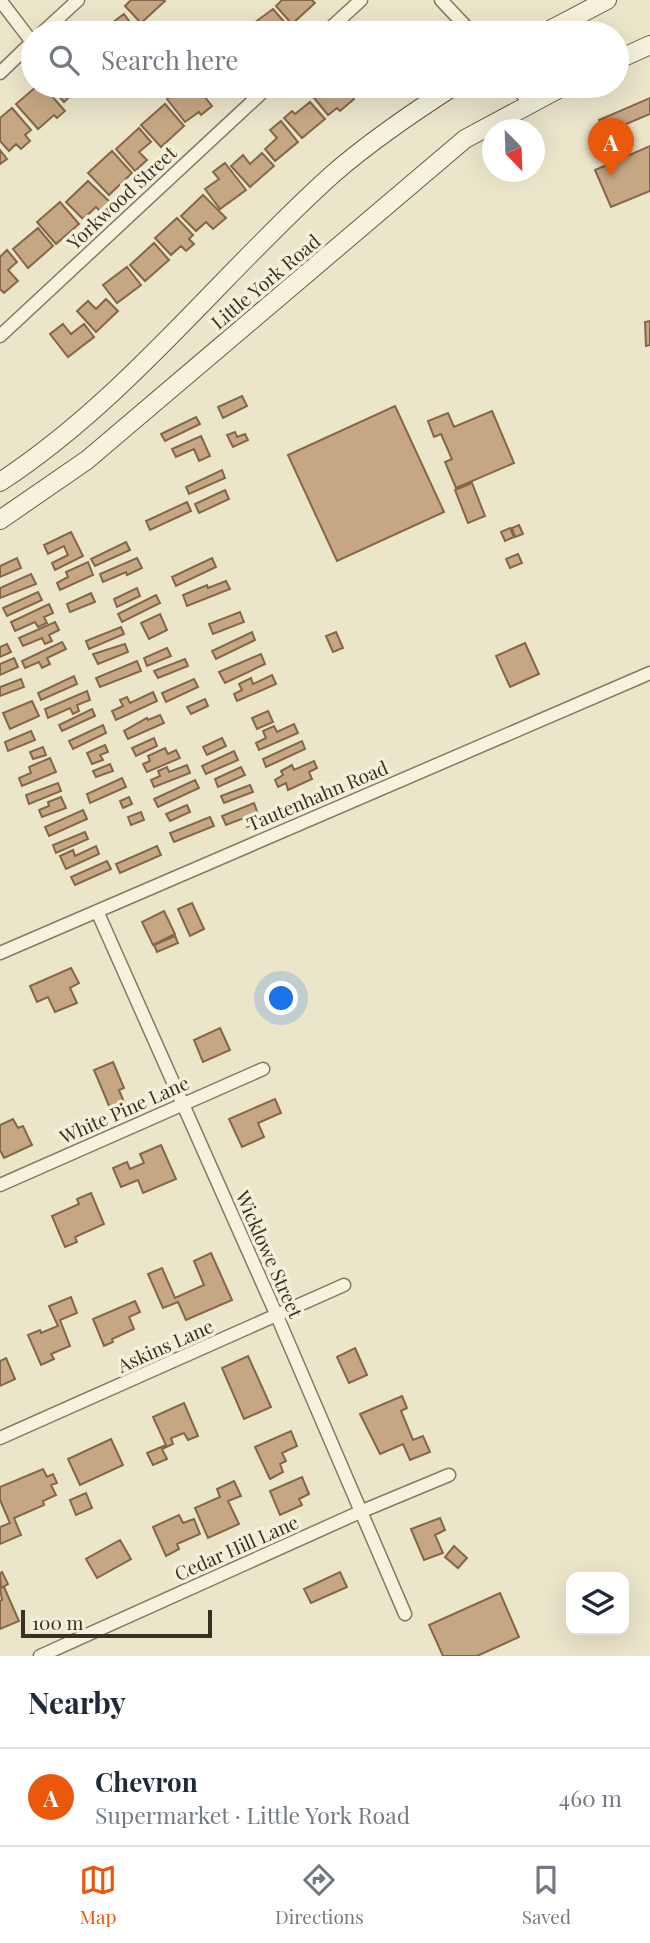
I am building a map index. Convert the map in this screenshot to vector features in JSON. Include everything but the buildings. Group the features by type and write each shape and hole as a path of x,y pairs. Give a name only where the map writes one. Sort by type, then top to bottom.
{"main road":[{"path":"567,21 607,0"},
{"path":"629,55 650,45"},
{"name":"Little York Road","path":"0,482 72,428 130,376 334,173 387,130 436,98"},
{"name":"Little York Road","path":"3,514 87,460 464,139 541,98"}],"street":[{"path":"0,0 21,27"},
{"path":"55,21 78,0"},
{"path":"338,21 360,0"},
{"path":"442,0 461,21"},
{"path":"0,73 21,53"},
{"name":"Yorkwood Street","path":"0,336 256,98"},
{"path":"525,98 530,104"},
{"name":"Tautenhahn Road","path":"0,953 650,673"},
{"name":"Wicklowe Street","path":"97,911 405,1614"},
{"name":"White Pine Lane","path":"0,1185 263,1069"},
{"name":"Askins Lane","path":"0,1438 344,1285"},
{"name":"Cedar Hill Lane","path":"40,1656 360,1512 449,1475"}],"place":[{"name":"Chevron","path":"611,176"}]}
